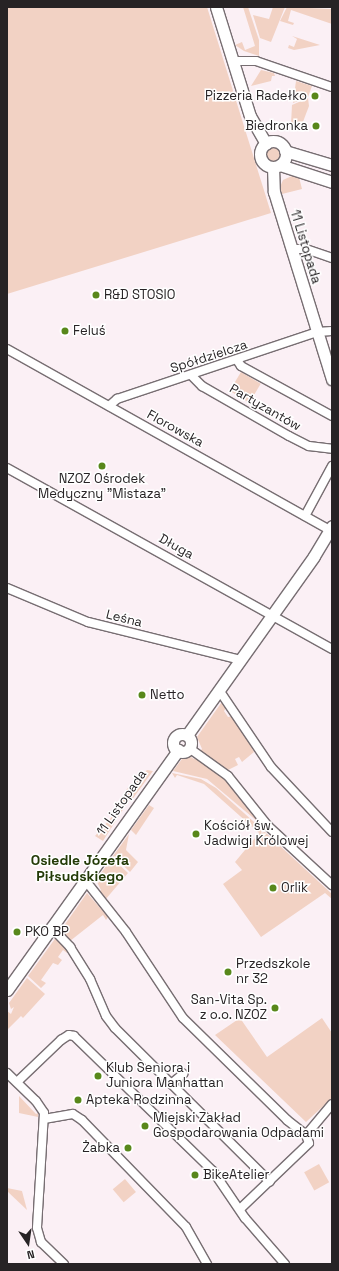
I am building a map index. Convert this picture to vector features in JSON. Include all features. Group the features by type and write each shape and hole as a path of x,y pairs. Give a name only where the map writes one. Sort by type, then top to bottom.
{"street":[{"path":"216,7 250,116 266,144"},
{"path":"233,61 252,60 332,87"},
{"path":"266,144 279,143 285,151 332,166"},
{"path":"266,144 261,151 261,160 276,166 294,169 332,182"},
{"path":"276,166 285,158 285,151"},
{"name":"11 Listopada","path":"276,166 272,187 332,379"},
{"path":"272,187 283,173 294,169"},
{"path":"291,249 306,249 332,258"},
{"name":"Spółdzielcza","path":"110,406 117,399 317,332 332,331"},
{"name":"Florowska","path":"7,349 306,516 331,528"},
{"path":"237,360 242,367 332,416"},
{"name":"Partyzantów","path":"191,375 202,386 289,436 309,446 332,449"},
{"path":"306,516 332,466"},
{"name":"Długa","path":"7,468 332,649"},
{"path":"187,735 272,615 331,528"},
{"name":"Leśna","path":"7,588 88,622 240,660"},
{"path":"219,690 271,767 332,832"},
{"path":"187,735 180,734 175,737 174,746 178,750 183,751 189,748"},
{"path":"187,735 190,740 189,748"},
{"path":"189,748 228,776 268,826 332,885"},
{"name":"11 Listopada","path":"7,990 178,750"},
{"path":"85,880 126,932 184,1018 287,1120 306,1135 309,1143 270,1182 240,1209"},
{"path":"51,927 70,947 90,979 106,1016 115,1028 270,1182"},
{"path":"17,1082 61,1040 69,1035 74,1036 209,1167 240,1209 286,1264"},
{"path":"7,1073 42,1107 44,1119 37,1228 41,1242 64,1264"},
{"path":"171,1084 183,1074"},
{"path":"306,1135 332,1104"},
{"path":"44,1119 73,1114 82,1120 186,1226 207,1264"}],"shaded area":[{"path":"7,7 207,7 271,213 7,294"},
{"path":"243,7 248,7 259,40 259,56 244,51 235,45 242,42 245,50 255,46"},
{"path":"273,7 285,7 271,42 260,38 253,15 269,19"},
{"path":"287,7 332,9 332,24 291,10 288,21 294,23 293,25 280,21"},
{"path":"292,36 320,45 294,50 288,48 289,45 294,47 297,39"},
{"path":"261,70 274,73 275,76 272,76 271,81 251,86"},
{"path":"296,81 312,86 308,97 293,103"},
{"path":"308,98 309,106 301,127 291,124 292,105"},
{"path":"270,146 276,146 281,151 279,160 276,162 270,162 265,157 265,151"},
{"path":"294,175 299,177 302,189 282,194 280,187 283,180"},
{"path":"241,372 261,384 249,403 230,391"},
{"path":"224,699 227,706 224,711 228,717 233,716 254,752 242,762 239,757 235,759 238,765 228,770 200,751 202,749 197,737"},
{"path":"191,757 194,759 196,757 221,774 264,827 207,779 173,771 182,759"},
{"path":"147,770 153,771 131,801 129,800 103,841 95,836 116,812 114,810 128,793 126,790"},
{"name":"Orlik","path":"172,773 201,779 216,788 263,830 261,833 265,832 332,894 332,899 325,893 261,937 223,884 242,870 235,862 259,833 204,784 177,775 175,778"},
{"path":"149,805 154,808 136,835 131,830"},
{"path":"129,834 126,850 138,862 130,872 113,856"},
{"path":"112,858 128,873 105,900 99,892 101,890 96,880"},
{"path":"87,893 108,917 106,920 103,915 70,941 73,945 70,945 61,930"},
{"path":"57,936 66,947 67,953 63,950 58,957 62,960 58,965 53,963 41,980 46,983 41,988 28,976"},
{"path":"27,978 45,994 23,1018 21,1016 7,1030 7,1011 11,1014 14,1007 11,1009 9,1003"},
{"path":"240,1018 267,1057 322,1018 332,1033 332,1098 306,1122 215,1035"},
{"path":"19,1096 36,1114 38,1113 38,1117 19,1113"},
{"path":"319,1164 329,1182 314,1191 304,1172"},
{"path":"125,1179 136,1192 124,1202 113,1189"},
{"path":"7,1188 22,1191 27,1210 7,1191"}],"place":[{"name":"Pizzeria Radełko","path":"315,96"},
{"name":"Biedronka","path":"316,126"},
{"name":"R&D STOSIO","path":"96,295"},
{"name":"Feluś","path":"65,331"},
{"name":"NZOZ Ośrodek Medyczny \"Mistaza\"","path":"102,466"},
{"name":"Netto","path":"142,695"},
{"name":"Kościół św. Jadwigi Królowej","path":"196,834"},
{"name":"Orlik","path":"273,888"},
{"name":"PKO BP","path":"17,932"},
{"name":"Przedszkole nr 32","path":"228,972"},
{"name":"San-Vita Sp. z o.o. NZOZ","path":"275,1008"},
{"name":"Klub Seniora i Juniora Manhattan","path":"98,1076"},
{"name":"Apteka Rodzinna","path":"78,1100"},
{"name":"Miejski Zakład Gospodarowania Odpadami","path":"145,1126"},
{"name":"Żabka","path":"128,1148"},
{"name":"BikeAtelier","path":"195,1175"}],"district":[{"name":"Osiedle Józefa Piłsudskiego","path":"80,868"}]}
